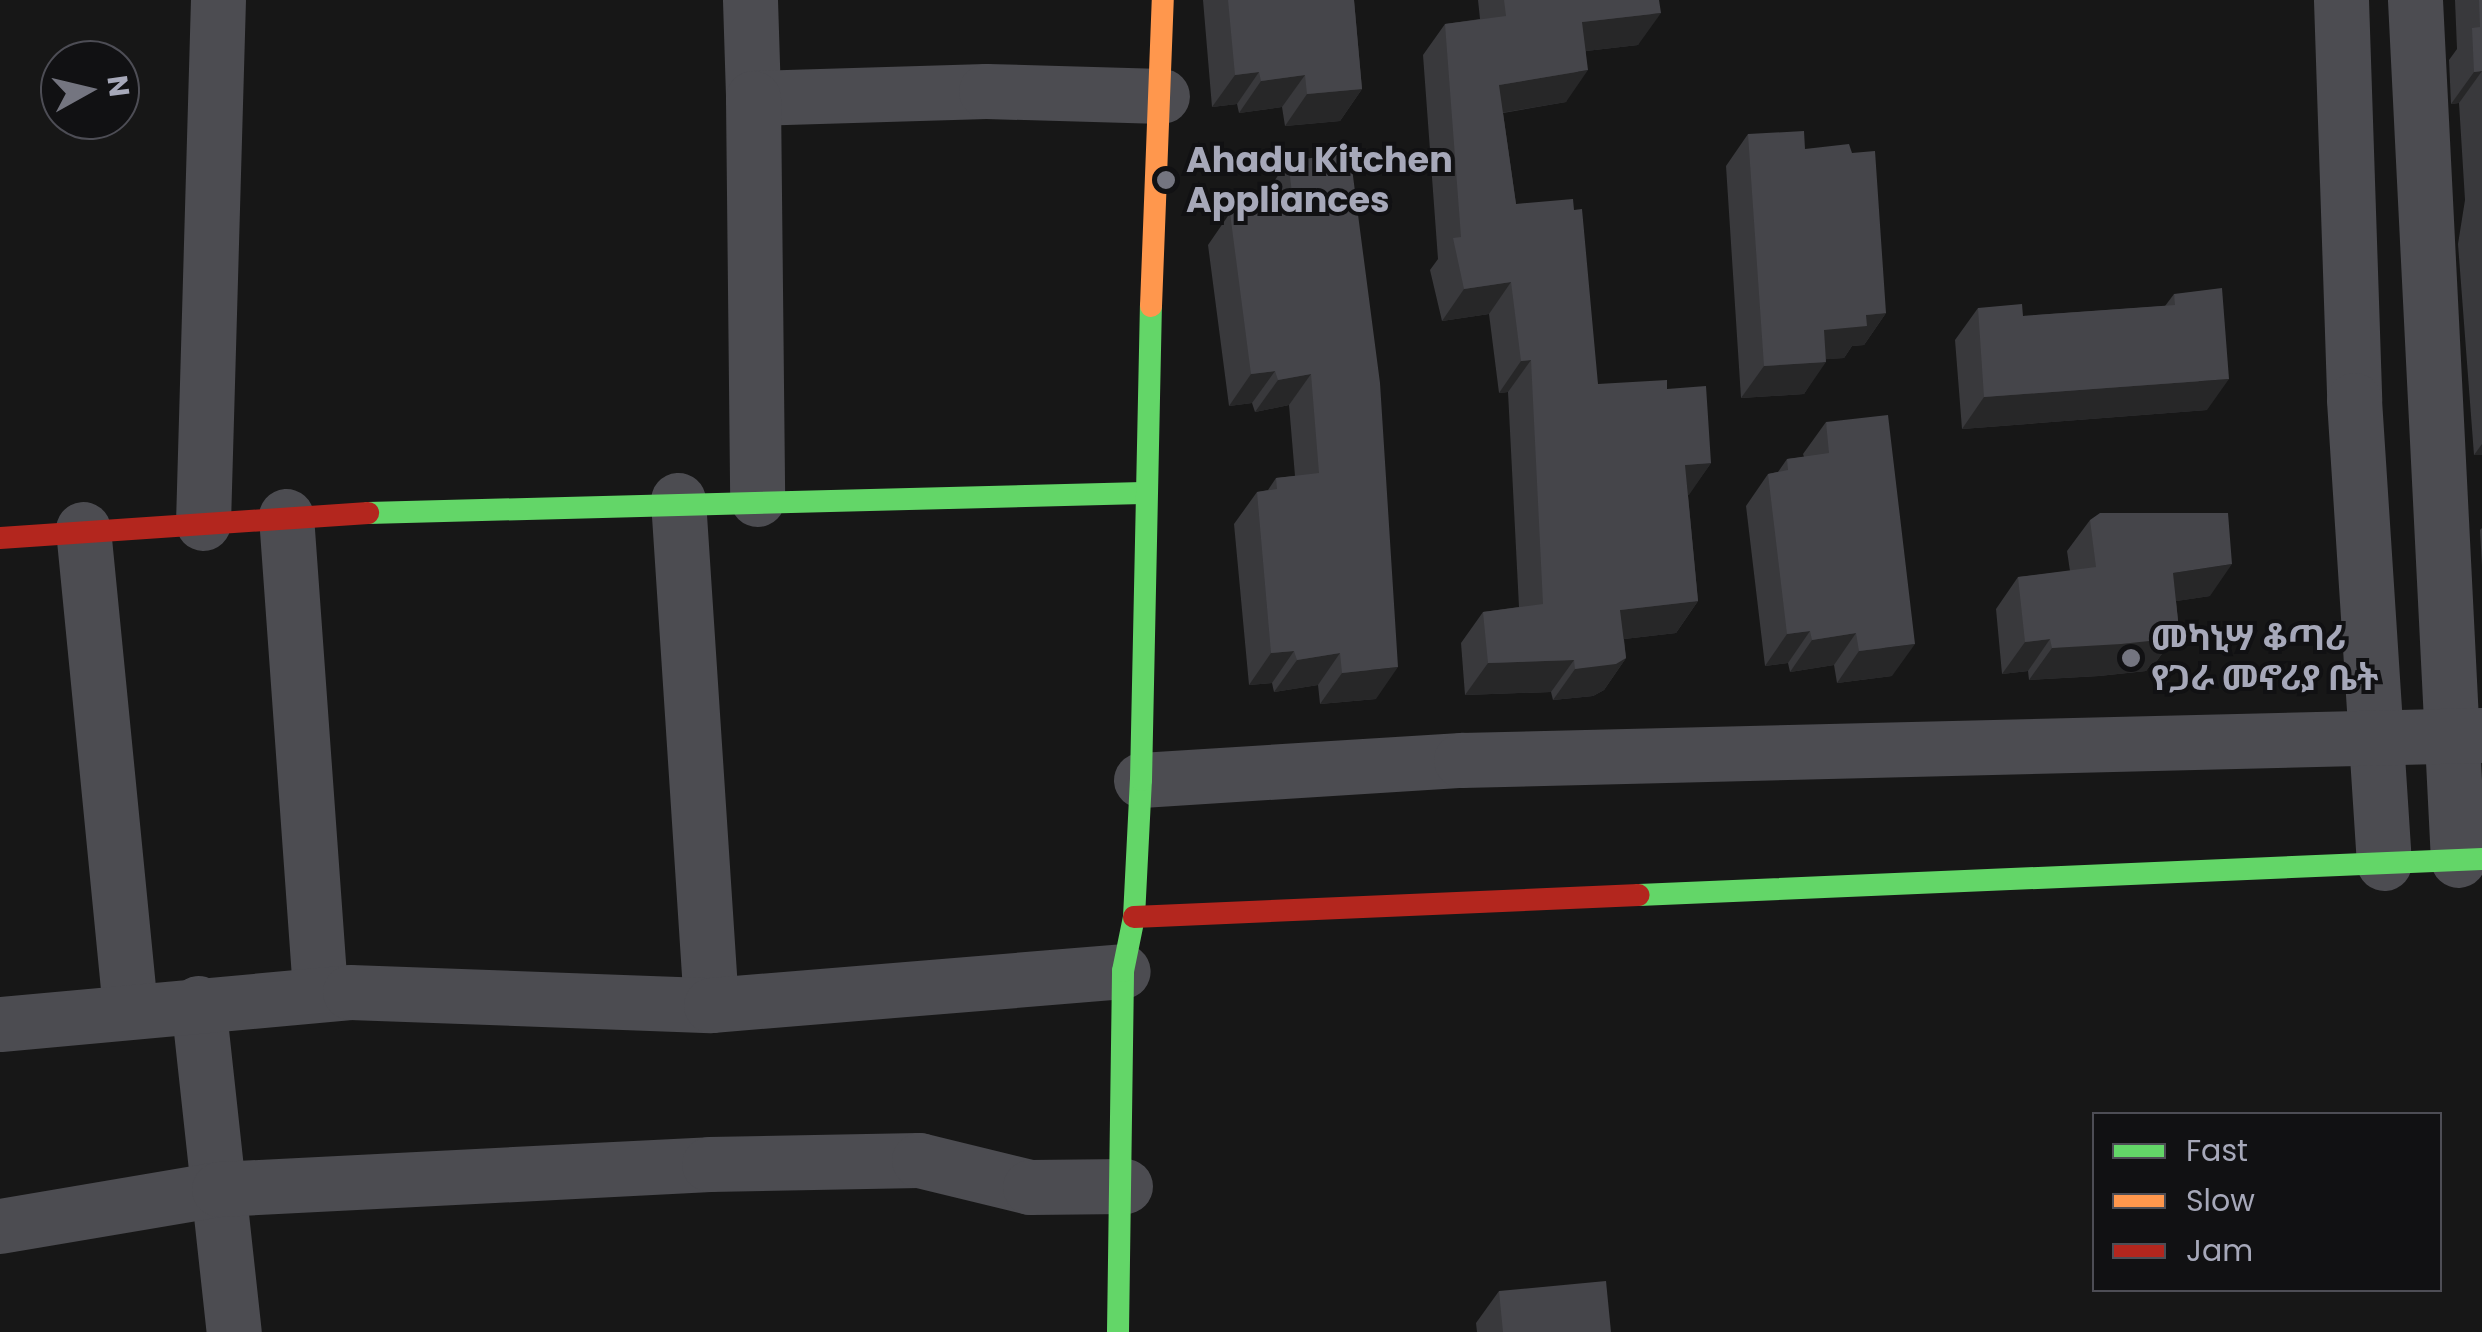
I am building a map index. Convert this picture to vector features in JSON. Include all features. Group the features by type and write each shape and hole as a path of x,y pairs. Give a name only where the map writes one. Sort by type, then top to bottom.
{"street":[{"path":"203,523 218,0"},
{"path":"750,0 757,499"},
{"path":"1118,1332 1125,1186 1123,972 1134,917 1141,780 1143,492 1162,96 1162,0"},
{"path":"2341,0 2374,740 2384,862"},
{"path":"1134,917 2470,859 2469,736 2416,0"},
{"path":"753,98 986,91 1162,96"},
{"path":"0,538 286,516 678,500 1143,492"},
{"path":"678,500 712,1005"},
{"path":"286,516 320,993"},
{"path":"83,529 130,1008"},
{"path":"1141,780 1461,760 2469,736"},
{"path":"0,1024 130,1008 320,993 712,1005 1123,972"},
{"path":"198,1003 234,1332"},
{"path":"0,1226 219,1189 919,1160 1030,1187 1125,1186"}],"building":[{"path":"1228,0 1354,0 1362,89 1307,94 1305,75 1261,81 1259,72 1235,75"},
{"path":"1504,0 1659,0 1661,13 1582,22 1588,70 1499,85 1516,204 1573,199 1574,210 1582,209 1598,384 1667,380 1667,389 1706,386 1711,463 1685,465 1698,601 1620,610 1626,658 1616,664 1575,669 1574,660 1488,663 1483,612 1543,604 1531,360 1521,361 1511,282 1464,289 1453,238 1461,237 1445,24 1506,16"},
{"path":"2479,0 2482,71 2474,72 2472,28 2480,27"},
{"path":"1804,131 1805,149 1849,144 1852,153 1875,151 1886,313 1866,315 1867,326 1824,330 1826,362 1764,366 1748,134"},
{"path":"1350,153 1380,383 1398,667 1342,673 1340,653 1297,660 1294,651 1271,653 1257,492 1277,489 1276,478 1319,473 1311,374 1278,380 1275,371 1251,374 1230,213 1250,210 1250,199 1292,193 1288,161"},
{"path":"2222,288 2229,379 1984,397 1978,308 2022,304 2023,316 2175,305 2174,294"},
{"path":"1888,415 1915,644 1859,651 1856,633 1812,640 1810,631 1787,634 1768,474 1788,470 1787,459 1829,453 1826,422"},
{"path":"2100,513 2228,513 2232,564 2173,573 2179,630 2167,632 2168,639 2052,648 2050,639 2025,642 2018,577 2096,567 2090,520"},
{"path":"1606,1281 1611,1332 1503,1332 1499,1291"}],"traffic: fast":[{"path":"1118,1332 1123,971 1134,917 1141,780 1151,306"},
{"path":"368,513 1143,493"},
{"path":"1639,895 2482,859"}],"traffic: slow":[{"path":"1151,306 1163,0"}],"traffic: jam":[{"path":"0,538 368,513"},
{"path":"1134,917 1639,895"}],"place":[{"name":"Ahadu Kitchen Appliances","path":"1166,180"},
{"name":"መካኒሣ ቆጣሪ የጋራ መኖሪያ ቤት","path":"2131,658"}]}
